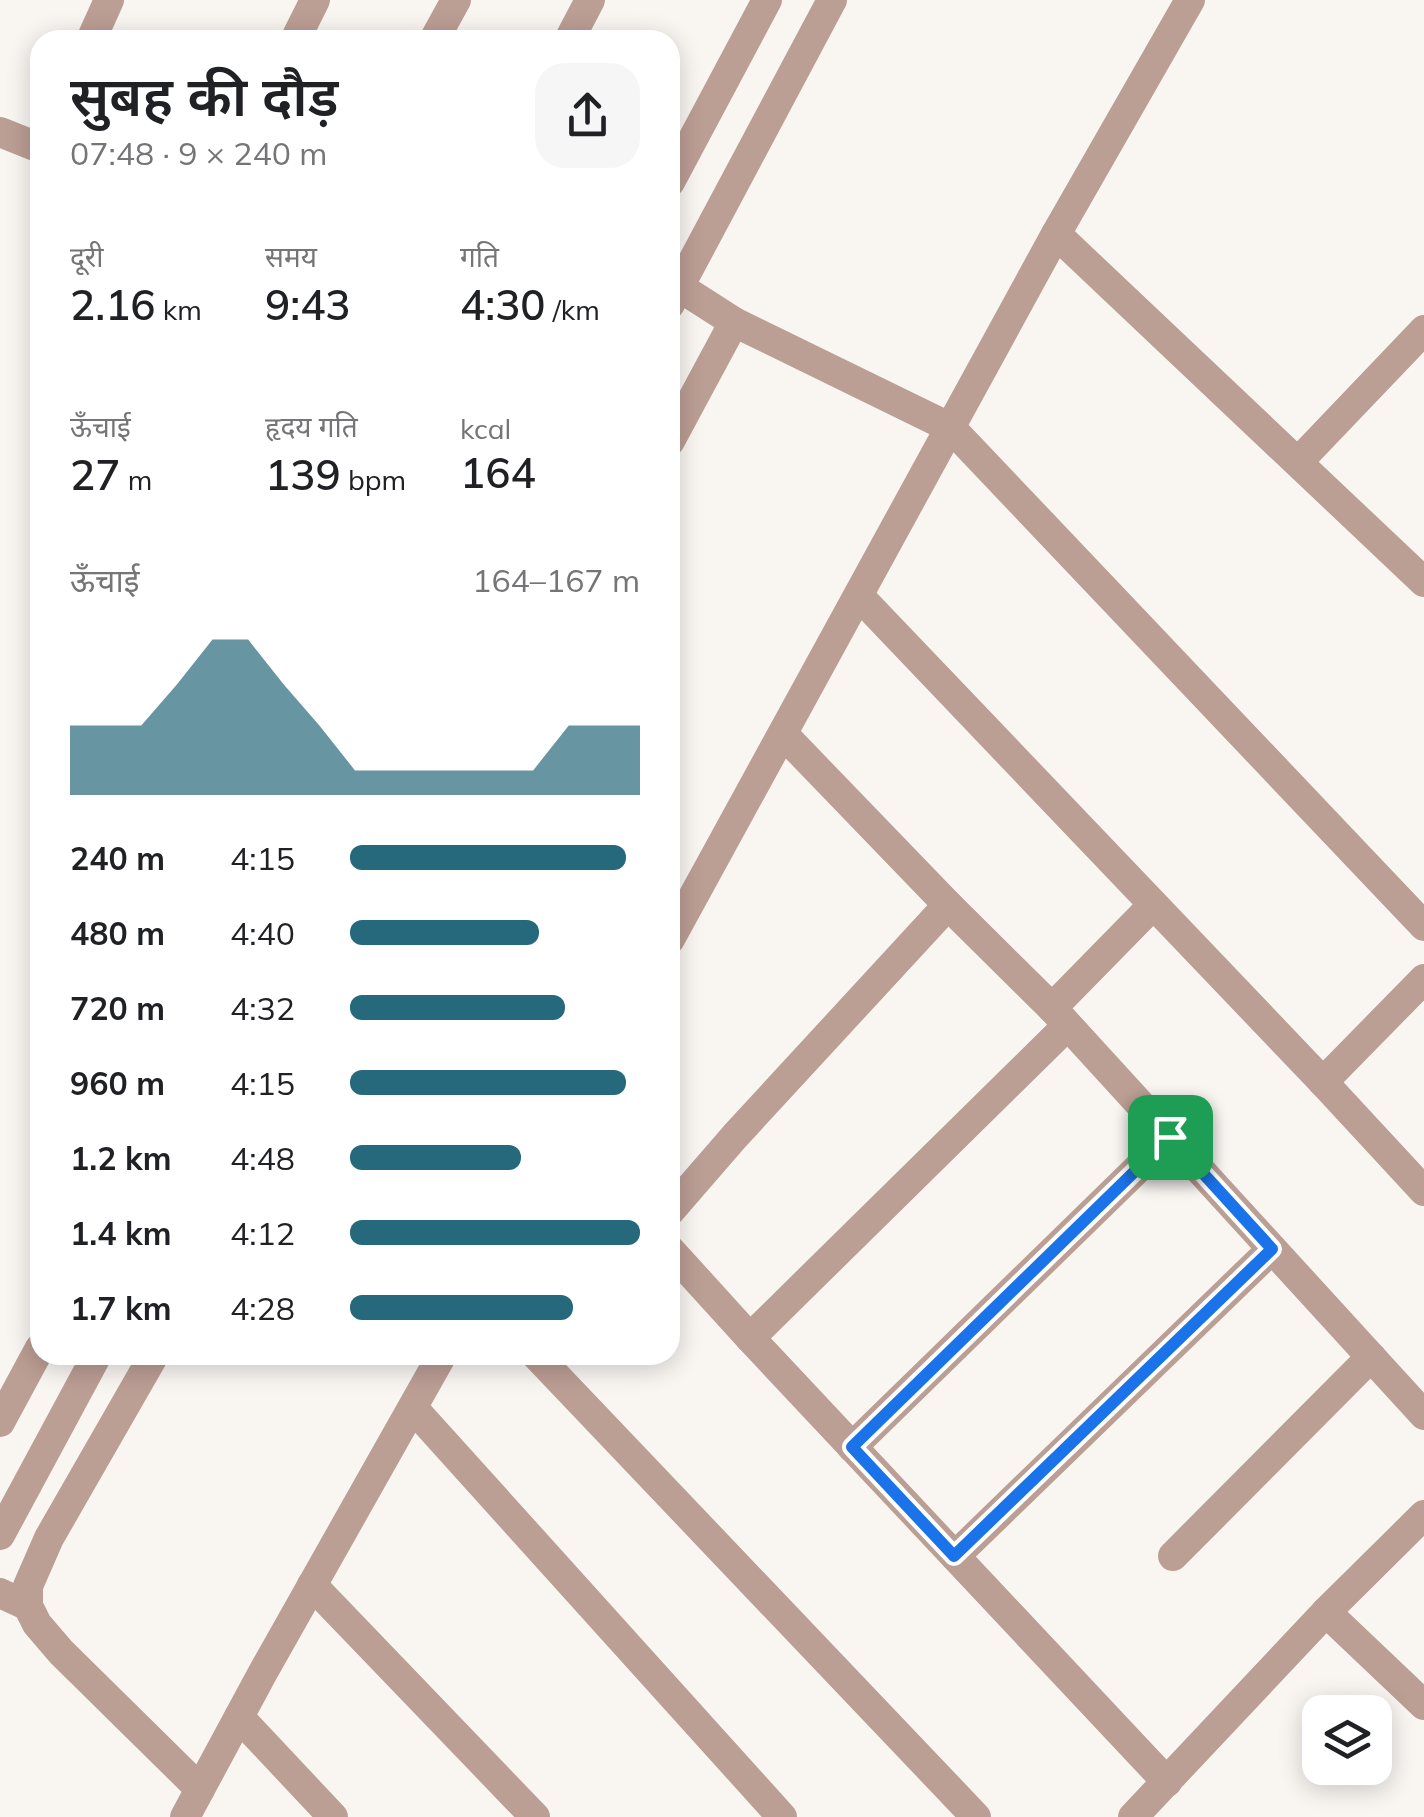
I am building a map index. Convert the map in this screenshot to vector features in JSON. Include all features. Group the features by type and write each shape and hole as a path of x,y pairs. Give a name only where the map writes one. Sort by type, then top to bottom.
{"street":[{"path":"94,30 108,0"},
{"path":"300,30 316,0"},
{"path":"440,30 456,0"},
{"path":"574,30 590,0"},
{"path":"680,163 767,0"},
{"path":"680,277 832,0"},
{"path":"680,921 1056,234 1190,0"},
{"path":"0,132 30,144"},
{"path":"1056,234 1298,462 1418,564"},
{"path":"680,294 951,428 1424,926"},
{"path":"680,422 734,322"},
{"path":"1298,462 1424,330"},
{"path":"859,596 1424,1192"},
{"path":"783,734 1060,1017 1424,1415"},
{"path":"680,1199 948,905"},
{"path":"750,1338 1060,1017 1154,905"},
{"path":"1323,1082 1424,979"},
{"path":"852,1447 1170,1137"},
{"path":"954,1556 1272,1249"},
{"path":"680,1261 1167,1782"},
{"path":"1172,1556 1370,1356"},
{"path":"0,1422 31,1365"},
{"path":"0,1535 92,1365"},
{"path":"148,1365 49,1538 28,1586 28,1606 37,1624 61,1652 200,1790"},
{"path":"185,1817 437,1365"},
{"path":"546,1365 976,1817"},
{"path":"413,1408 782,1817"},
{"path":"1134,1817 1326,1612 1424,1515"},
{"path":"312,1585 536,1817"},
{"path":"0,1593 28,1606"},
{"path":"1326,1612 1424,1705"},
{"path":"239,1717 333,1817"}],"route":[{"path":"1170,1137 1272,1249 954,1556 852,1447 1170,1137"}]}
